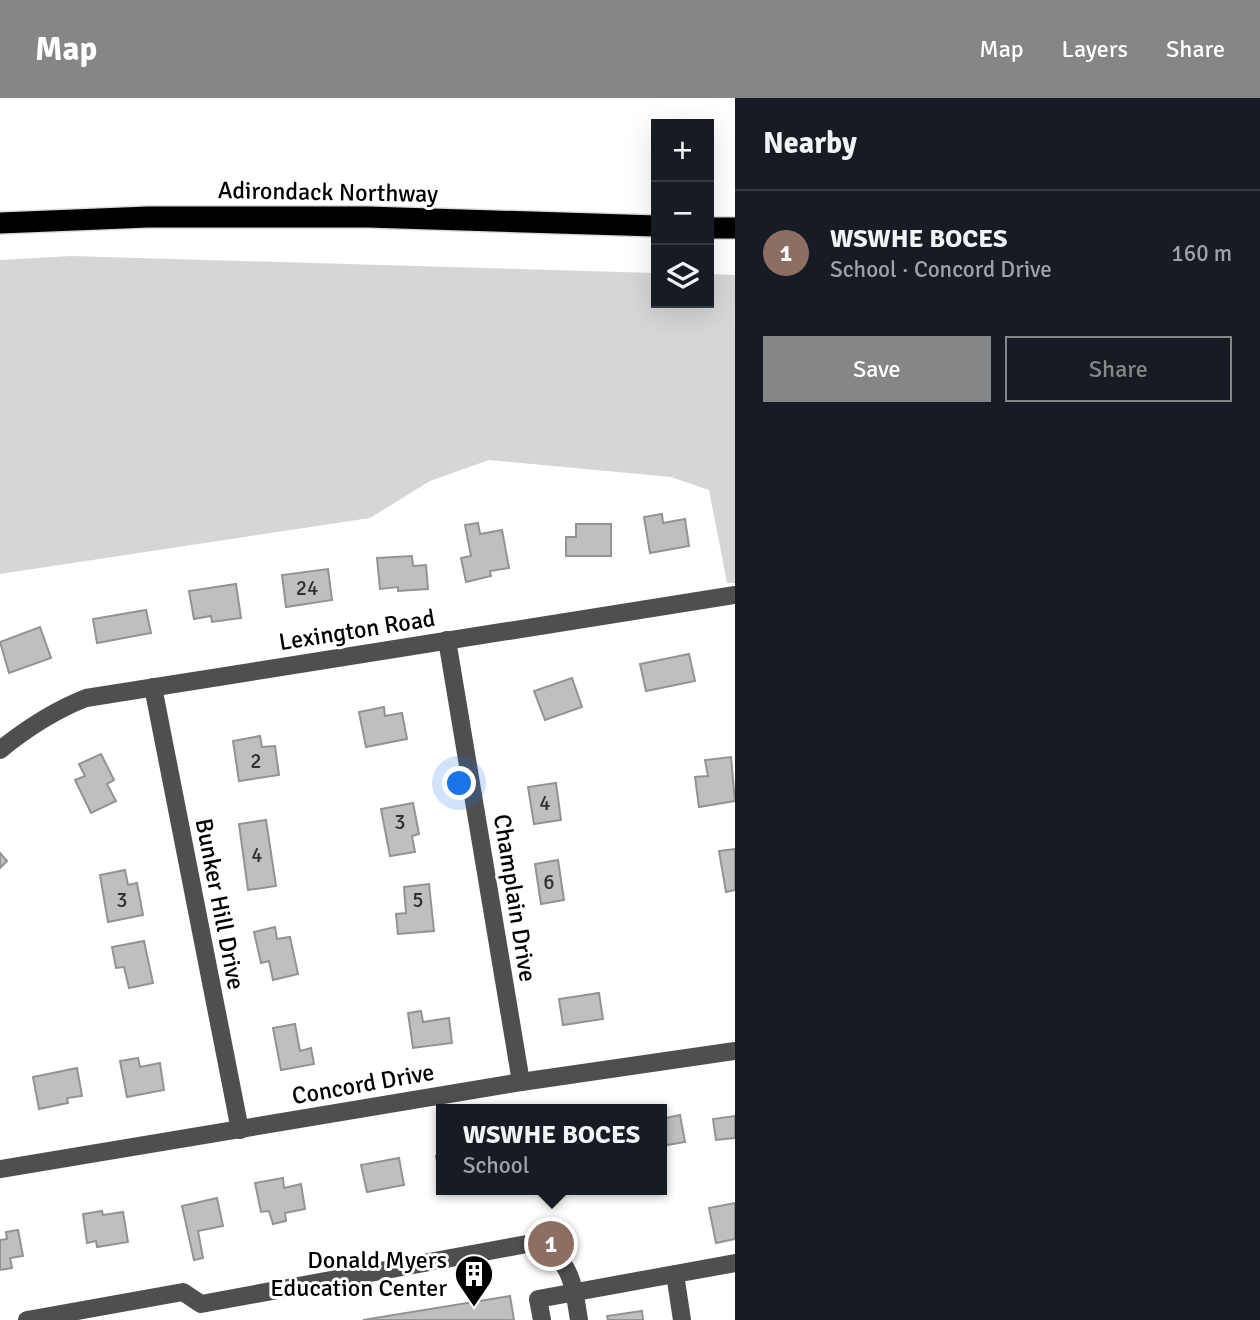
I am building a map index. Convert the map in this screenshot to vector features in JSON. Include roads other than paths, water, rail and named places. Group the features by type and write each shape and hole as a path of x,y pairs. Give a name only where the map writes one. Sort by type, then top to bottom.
{"highway":[{"name":"Adirondack Northway","path":"0,223 148,217 369,217 651,226"},
{"path":"714,228 735,228"}],"street":[{"name":"Lexington Road","path":"0,750 33,724 60,708 86,698 735,595"},
{"name":"Champlain Drive","path":"447,640 521,1082"},
{"name":"Bunker Hill Drive","path":"153,687 240,1130"},
{"name":"Concord Drive","path":"0,1169 521,1082 735,1051"},
{"path":"27,1320 183,1292 201,1304 516,1244 537,1246 557,1257 570,1276 579,1320"},
{"path":"542,1320 538,1299 735,1263"},
{"path":"675,1274 682,1320"}],"place":[{"name":"WSWHE BOCES","path":"551,1244"},
{"name":"Donald Myers Education Center","path":"474,1308"}]}
